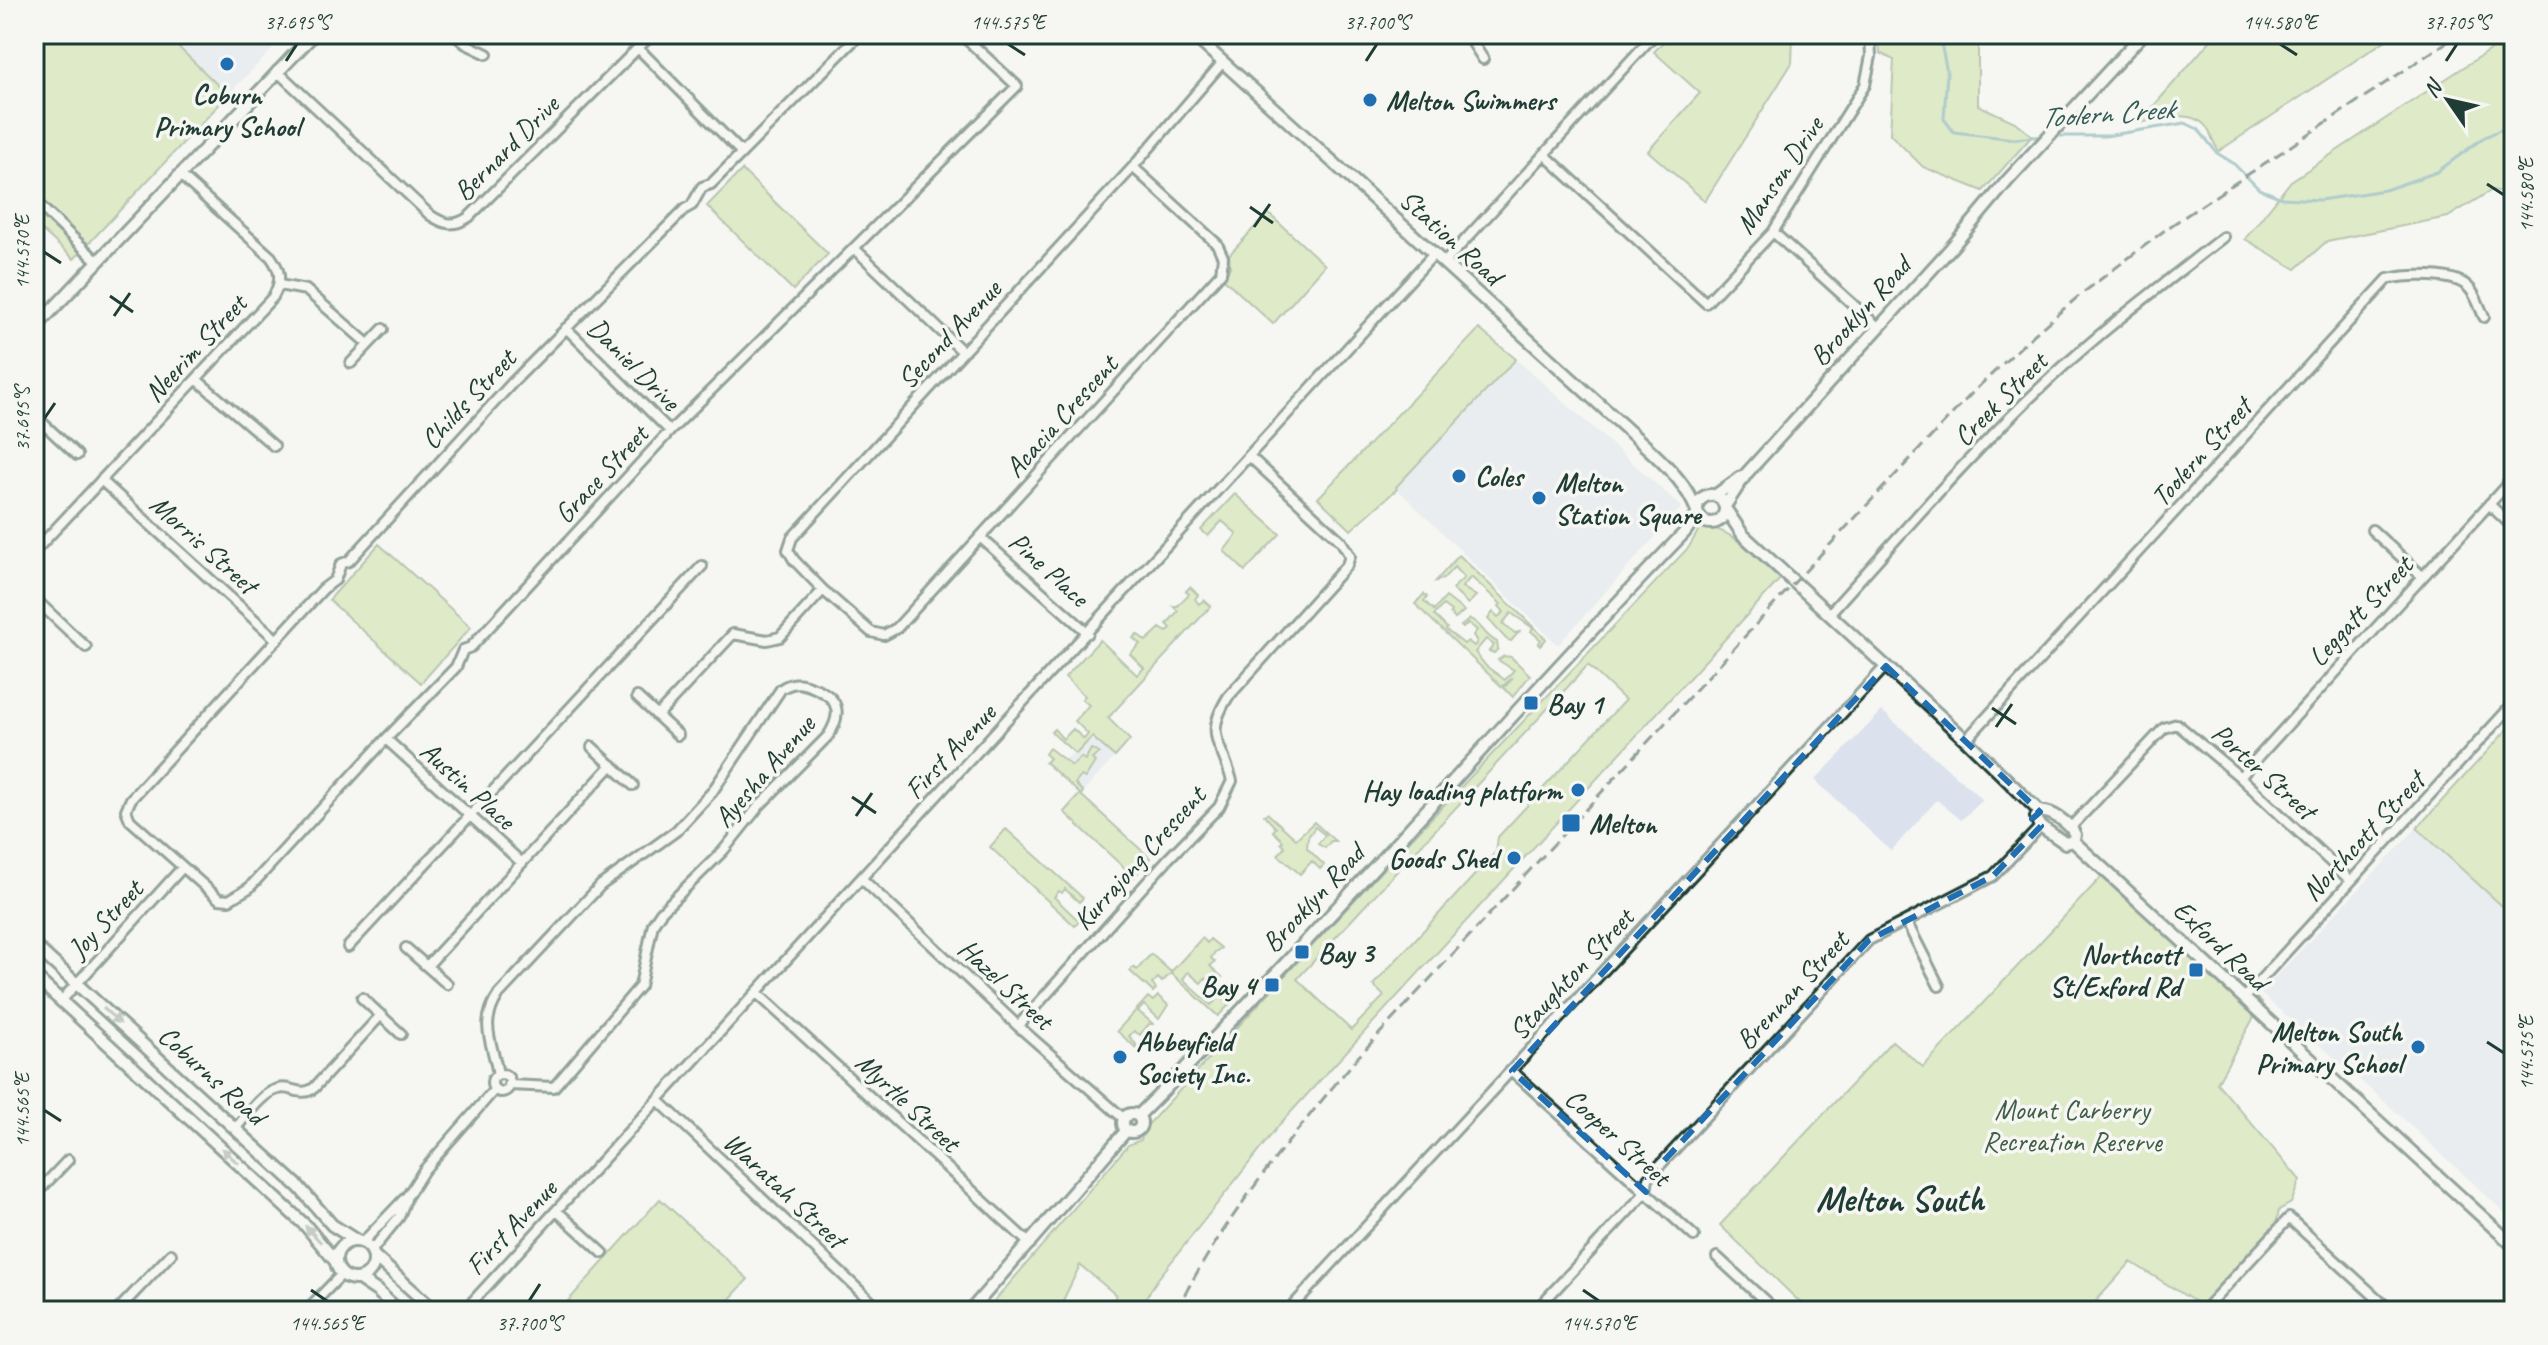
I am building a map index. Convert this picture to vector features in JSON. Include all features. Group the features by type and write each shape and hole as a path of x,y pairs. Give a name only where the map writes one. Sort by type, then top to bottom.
{"street":[{"path":"34,329 314,34"},
{"path":"454,34 487,54"},
{"name":"Bernard Drive","path":"277,71 430,215 449,225 459,224 469,217 652,34"},
{"name":"Childs Street","path":"182,868 130,820 126,810 131,799 323,589 335,580 341,564 349,561 566,328 692,205 702,187 711,184 860,34"},
{"path":"961,34 972,44 982,34"},
{"name":"Station Road","path":"1192,34 1677,476 1703,518"},
{"path":"1467,34 1483,59"},
{"path":"1444,263 1655,34"},
{"name":"Manson Drive","path":"1544,154 1706,303 1773,232 1865,85 1871,56 1870,34"},
{"name":"Brooklyn Road","path":"1138,1116 1222,1032 1595,625 1684,533 1703,518 1720,519 1746,474 2008,180 2143,34"},
{"name":"Grace Street","path":"182,868 219,899 229,900 249,888 456,667 463,650 471,647 670,431 1017,86 972,44"},
{"path":"638,48 741,152"},
{"name":"Second Avenue","path":"823,590 788,550 792,538 1133,167 1223,62"},
{"name":"Acacia Crescent","path":"823,590 871,632 884,635 897,628 1221,273 1223,257 1217,244 1133,167"},
{"name":"Neerim Street","path":"34,552 273,297 279,285 279,269 271,257 179,174"},
{"path":"34,200 97,261"},
{"path":"1773,232 1878,327"},
{"name":"Creek Street","path":"1829,614 1998,429 2105,331 2223,237"},
{"path":"855,249 962,351"},
{"name":"First Avenue","path":"464,1311 1434,254"},
{"name":"Toolern Street","path":"1966,740 2388,279 2408,274 2455,279 2469,286 2484,317"},
{"path":"279,285 306,290 368,344"},
{"name":"Daniel Drive","path":"566,328 670,431"},
{"path":"351,363 383,329"},
{"path":"196,379 274,446"},
{"path":"34,415 77,455"},
{"name":"Kurrajong Crescent","path":"1018,1026 1168,859 1219,807 1232,781 1228,764 1215,740 1216,717 1228,697 1347,565 1350,556 1341,541 1249,456"},
{"name":"Brooklyn Road","path":"1703,518 1701,498 1713,495 1746,474"},
{"name":"Station Road","path":"1677,476 1713,495"},
{"name":"Leggatt Street","path":"2240,777 2514,477"},
{"name":"Morris Street","path":"101,480 277,640"},
{"path":"1713,495 1743,535 2040,812"},
{"path":"2489,504 2514,528"},
{"path":"1703,518 1743,535"},
{"path":"2372,530 2422,576"},
{"name":"Pine Place","path":"980,537 1088,633"},
{"path":"348,947 702,566"},
{"path":"657,716 733,634 767,640 780,637 823,590"},
{"path":"34,598 86,647"},
{"name":"Staughton Street","path":"1288,1311 1886,666"},
{"name":"Ayesha Avenue","path":"791,682 801,682 829,694 835,703 837,715 828,736 759,806 723,851 661,912 653,924 645,974 633,997 554,1087 509,1085 505,1091 495,1089 492,1081 498,1075 487,1020 499,994 601,885 676,831 712,792 781,689 791,682"},
{"path":"637,697 678,735"},
{"name":"Northcott Street","path":"2244,998 2514,703"},
{"name":"Porter Street","path":"2071,827 2164,728 2173,723 2182,727 2240,777 2351,881"},
{"name":"Austin Place","path":"386,739 522,863"},
{"path":"592,747 633,785"},
{"path":"427,966 612,765"},
{"path":"2040,812 2047,811 2071,827 2075,835 2073,841"},
{"path":"2040,812 2036,820 2041,826"},
{"name":"Exford Road","path":"2041,826 2065,843 2073,841 2514,1246"},
{"name":"Brennan Street","path":"1535,1311 1646,1192 1648,1178 1869,940 1993,876 2041,826"},
{"name":"Joy Street","path":"61,1001 182,868"},
{"name":"Hazel Street","path":"862,879 1018,1026 1123,1118"},
{"path":"1906,921 1939,986"},
{"name":"Coburns Road","path":"34,945 299,1187 332,1225 367,1247 435,1311"},
{"path":"406,948 447,984"},
{"name":"Coburns Road","path":"34,976 306,1226 336,1262"},
{"name":"Myrtle Street","path":"757,993 1030,1244"},
{"path":"362,998 401,1034"},
{"path":"235,1129 270,1092 282,1088 302,1094 314,1088 381,1015"},
{"name":"Cooper Street","path":"1512,1071 1694,1236"},
{"path":"498,1075 505,1075 509,1085"},
{"name":"Ayesha Avenue","path":"367,1247 399,1217 424,1170 495,1089"},
{"name":"Waratah Street","path":"658,1100 881,1311"},
{"path":"1130,1114 1138,1116 1141,1122 1138,1130 1132,1133 1126,1131 1123,1118 1130,1114"},
{"path":"970,1311 1126,1131"},
{"path":"34,1196 68,1160"},
{"path":"557,1211 603,1253"},
{"path":"2203,1311 2289,1218 2391,1311"},
{"path":"359,1279 373,1268 367,1247 344,1244 336,1262 342,1274 359,1279 399,1311"},
{"path":"117,1311 171,1254"},
{"path":"1717,1257 1776,1311"},
{"path":"306,1311 342,1274"},
{"path":"2509,1311 2514,1306"}],"highlighted area":[{"path":"1886,666 2040,812 2032,819 2041,826 1993,876 1869,940 1648,1178 1646,1192 1512,1071"}],"shaded area":[{"name":"Coburn Primary School","path":"165,34 287,34 228,95"},
{"name":"Melton Station Square","path":"1516,359 1682,507 1558,645 1395,487"},
{"path":"1882,711 1983,800 1961,820 1937,800 1891,851 1815,780"},
{"path":"1092,737 1115,757 1083,792 1074,784 1081,776 1085,777 1093,765 1092,758 1099,754 1090,755 1072,766 1065,760 1074,752 1076,754"},
{"name":"Melton South Primary School","path":"2417,828 2514,917 2514,1221 2384,1101 2260,993"}],"green space":[{"path":"34,34 165,34 228,95 74,259 34,223"},
{"path":"1670,34 1793,34 1792,63 1705,201 1648,151 1700,93 1654,52"},
{"path":"1879,34 1978,34 1978,105 2015,122 2032,136 1983,191 1923,167 1890,134 1894,60 1880,53"},
{"path":"2216,34 2395,34 2219,151 2207,128 2193,118 2175,116 2139,123"},
{"path":"2514,34 2514,194 2492,190 2448,217 2327,241 2296,269 2245,239 2291,181"},
{"path":"742,170 828,254 793,290 707,206"},
{"path":"1268,213 1325,265 1273,324 1224,279 1230,267 1229,255"},
{"path":"1479,329 1516,359 1397,489 1351,530 1318,498"},
{"path":"1235,494 1280,534 1245,571 1224,551 1237,534 1222,521 1208,536 1201,530"},
{"path":"1701,526 1712,528 1744,545 1781,578 1280,1124 1157,1280 1138,1311 1108,1311 1116,1295 1080,1265 1058,1311 986,1311 1128,1145 1141,1140 1144,1129 1382,870 1689,547","holes":["1588,665 1625,700 1498,837 1496,852 1373,985 1384,996 1351,1030 1297,979"]},
{"path":"379,544 471,627 421,683 329,600"},
{"path":"1459,555 1546,639 1540,646 1541,640 1531,631 1533,628 1511,613 1502,624 1515,633 1519,632 1511,641 1506,639 1488,619 1493,612 1498,617 1504,612 1499,606 1501,604 1471,577 1462,587 1476,596 1468,604 1452,589 1464,578 1454,567 1443,579 1436,581"},
{"path":"1190,587 1198,595 1195,599 1199,604 1204,600 1211,606 1108,718 1130,740 1115,757 1092,737 1076,754 1051,732 1054,729 1063,739 1073,729 1084,739 1088,734 1075,721 1089,705 1082,699 1085,696 1065,677 1100,640 1137,675 1144,668 1130,654 1140,644 1133,638 1137,634 1146,641 1160,628 1167,632 1171,628 1167,624 1178,611 1173,606 1189,594 1186,591"},
{"path":"1424,594 1427,597 1424,601 1434,610 1446,597 1464,611 1455,619 1443,605 1434,615 1446,630 1464,644 1468,641 1474,646 1477,642 1473,635 1477,630 1468,623 1463,628 1461,626 1470,619 1497,642 1498,649 1494,653 1489,651 1494,645 1486,639 1475,652 1486,666 1505,680 1514,670 1498,660 1504,656 1511,657 1530,675 1513,697 1504,688 1513,677 1502,687 1415,604"},
{"path":"2514,722 2514,917 2417,828"},
{"path":"1049,748 1072,766 1081,757 1085,760 1091,749 1099,753 1092,759 1095,762 1085,778 1081,776 1075,784 1083,792 1081,795 1150,858 1134,877 1064,812 1080,794 1045,762 1050,758 1045,754"},
{"path":"1267,813 1296,839 1314,822 1335,841 1325,848 1318,844 1325,835 1315,827 1308,837 1307,848 1324,865 1320,869 1312,861 1300,874 1278,855 1285,847 1273,831 1276,828 1264,815"},
{"path":"1006,829 1083,898 1079,902 1065,889 1054,897 1079,921 1075,926 990,847"},
{"name":"Mount Carberry Recreation Reserve","path":"2109,869 2262,1003 2217,1083 2300,1180 2291,1203 2279,1210 2276,1225 2202,1306 2131,1262 2087,1311 1809,1311 1720,1225 1892,1041 1923,1067"},
{"path":"1202,938 1207,943 1210,939 1221,948 1211,958 1215,962 1210,966 1222,977 1212,983 1205,978 1201,983 1188,972 1183,979 1211,1005 1221,996 1229,1005 1218,1016 1171,973 1162,982 1158,978 1152,984 1156,989 1153,992 1130,971 1133,967 1137,970 1151,954 1171,972"},
{"path":"1158,996 1168,1005 1159,1019 1144,1005 1138,1011 1153,1024 1149,1024 1140,1035 1134,1031 1129,1036 1137,1049 1117,1031 1148,997 1153,1001"},
{"path":"660,1199 748,1279 719,1311 559,1311"}],"waterway":[{"name":"Toolern Creek","path":"1939,34 1947,72 1944,119 1954,132 2014,139 2044,136"},
{"name":"Toolern Creek","path":"2051,136 2105,136 2185,123 2198,129 2217,153 2233,163 2259,189 2282,198 2320,200 2385,190 2437,172 2483,138 2500,130 2514,132"}],"railway":[{"path":"1176,1311 1237,1210 1358,1057 1973,392 2080,295 2169,227 2459,34"}],"place":[{"name":"Coburn Primary School","path":"227,64"},
{"name":"Melton Swimmers","path":"1370,100"},
{"name":"Coles","path":"1459,476"},
{"name":"Melton Station Square","path":"1539,498"},
{"name":"Bay 1","path":"1531,703"},
{"name":"Hay loading platform","path":"1578,790"},
{"name":"Melton","path":"1571,823"},
{"name":"Goods Shed","path":"1514,858"},
{"name":"Bay 3","path":"1302,952"},
{"name":"Northcott St/Exford Rd","path":"2196,970"},
{"name":"Bay 4","path":"1272,985"},
{"name":"Melton South Primary School","path":"2418,1047"},
{"name":"Abbeyfield Society Inc.","path":"1120,1057"}],"district":[{"name":"Melton South","path":"1900,1199"}]}
